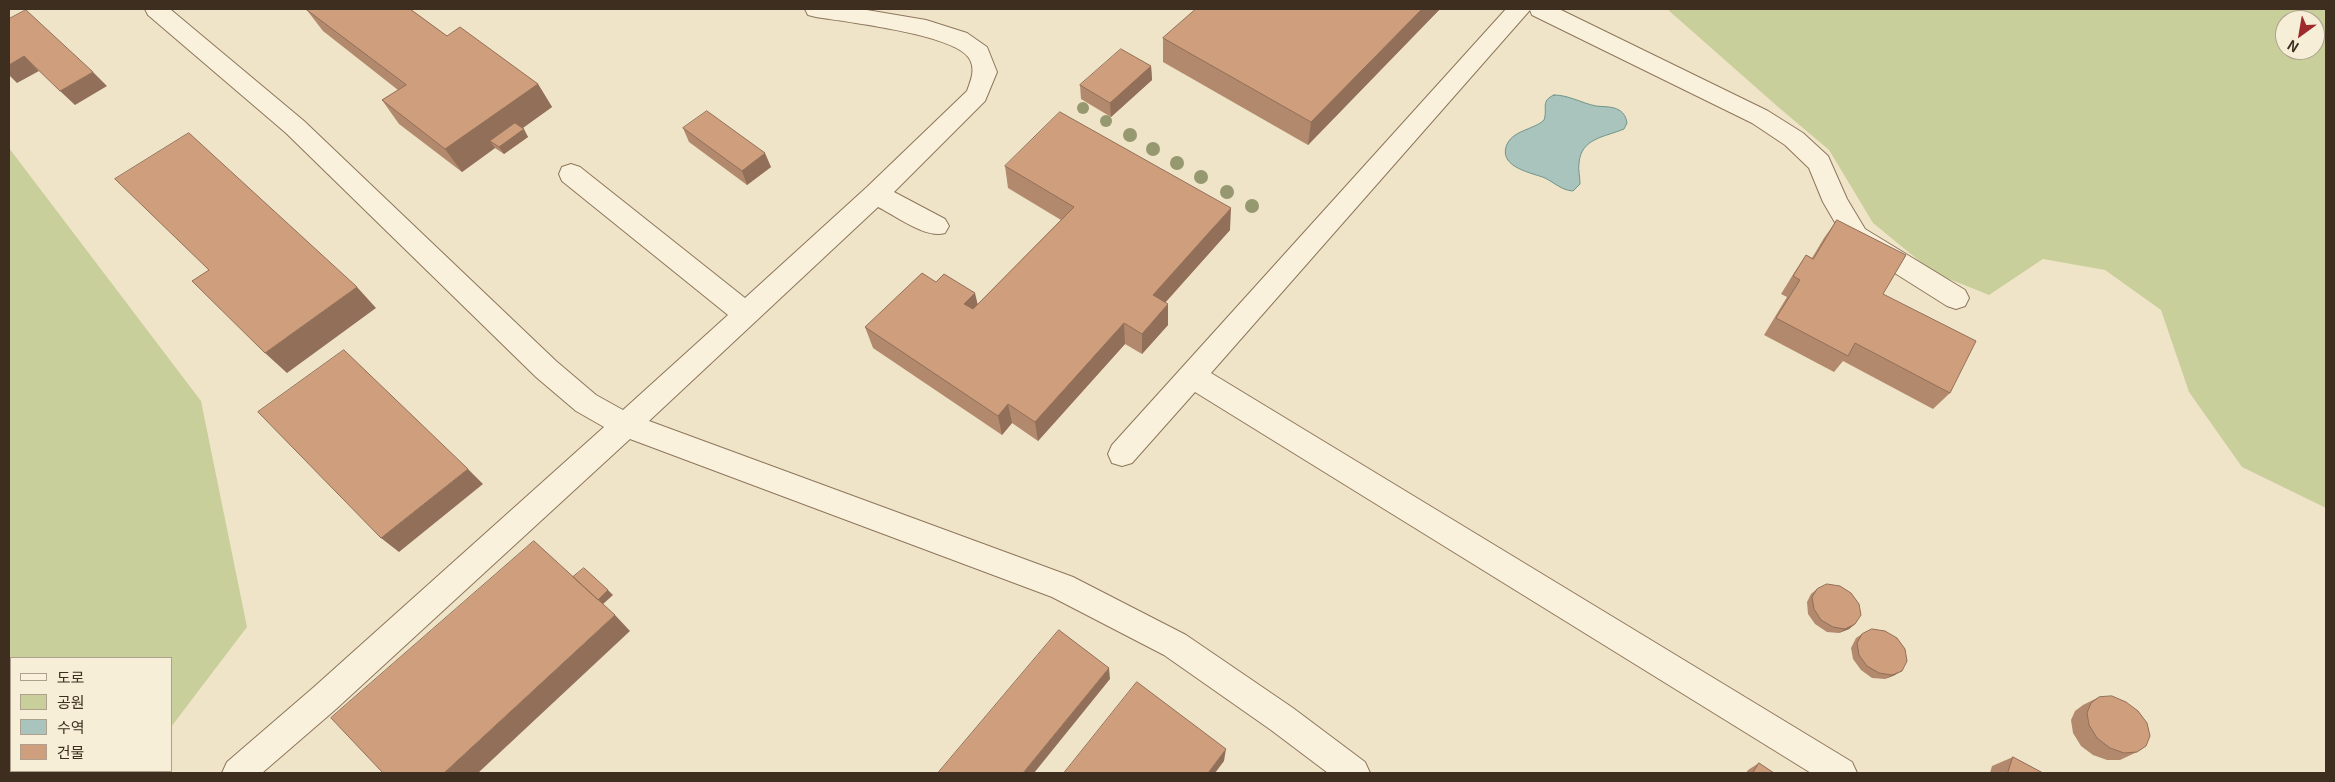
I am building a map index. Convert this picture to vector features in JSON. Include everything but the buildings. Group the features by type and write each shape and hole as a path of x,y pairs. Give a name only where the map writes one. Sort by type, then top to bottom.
{"street":[{"path":"156,9 295,127 546,369 586,403 626,425 1062,587 1174,645 1282,719 1354,773"},
{"path":"238,773 626,425 876,194 977,95 985,72 978,53 959,39 926,28 816,9"},
{"path":"1122,454 1519,9"},
{"path":"1540,9 1760,117 1794,139 1819,164 1836,202 1856,236 1956,298"},
{"path":"571,174 746,314"},
{"path":"876,194 936,226"},
{"path":"1191,375 1841,773"}],"green space":[{"path":"1667,9 2326,9 2326,508 2242,467 2189,392 2161,310 2105,270 2043,259 1989,295 1934,273 1873,223 1829,150"},
{"path":"9,148 201,401 247,627 172,726 172,657 10,657 10,772 138,772 9,773"}],"water":[{"path":"1554,95 1565,96 1596,106 1611,107 1621,111 1627,121 1624,129 1595,140 1584,148 1579,163 1580,184 1573,191 1513,165 1505,154 1506,147 1513,137 1544,120 1546,102"}]}
